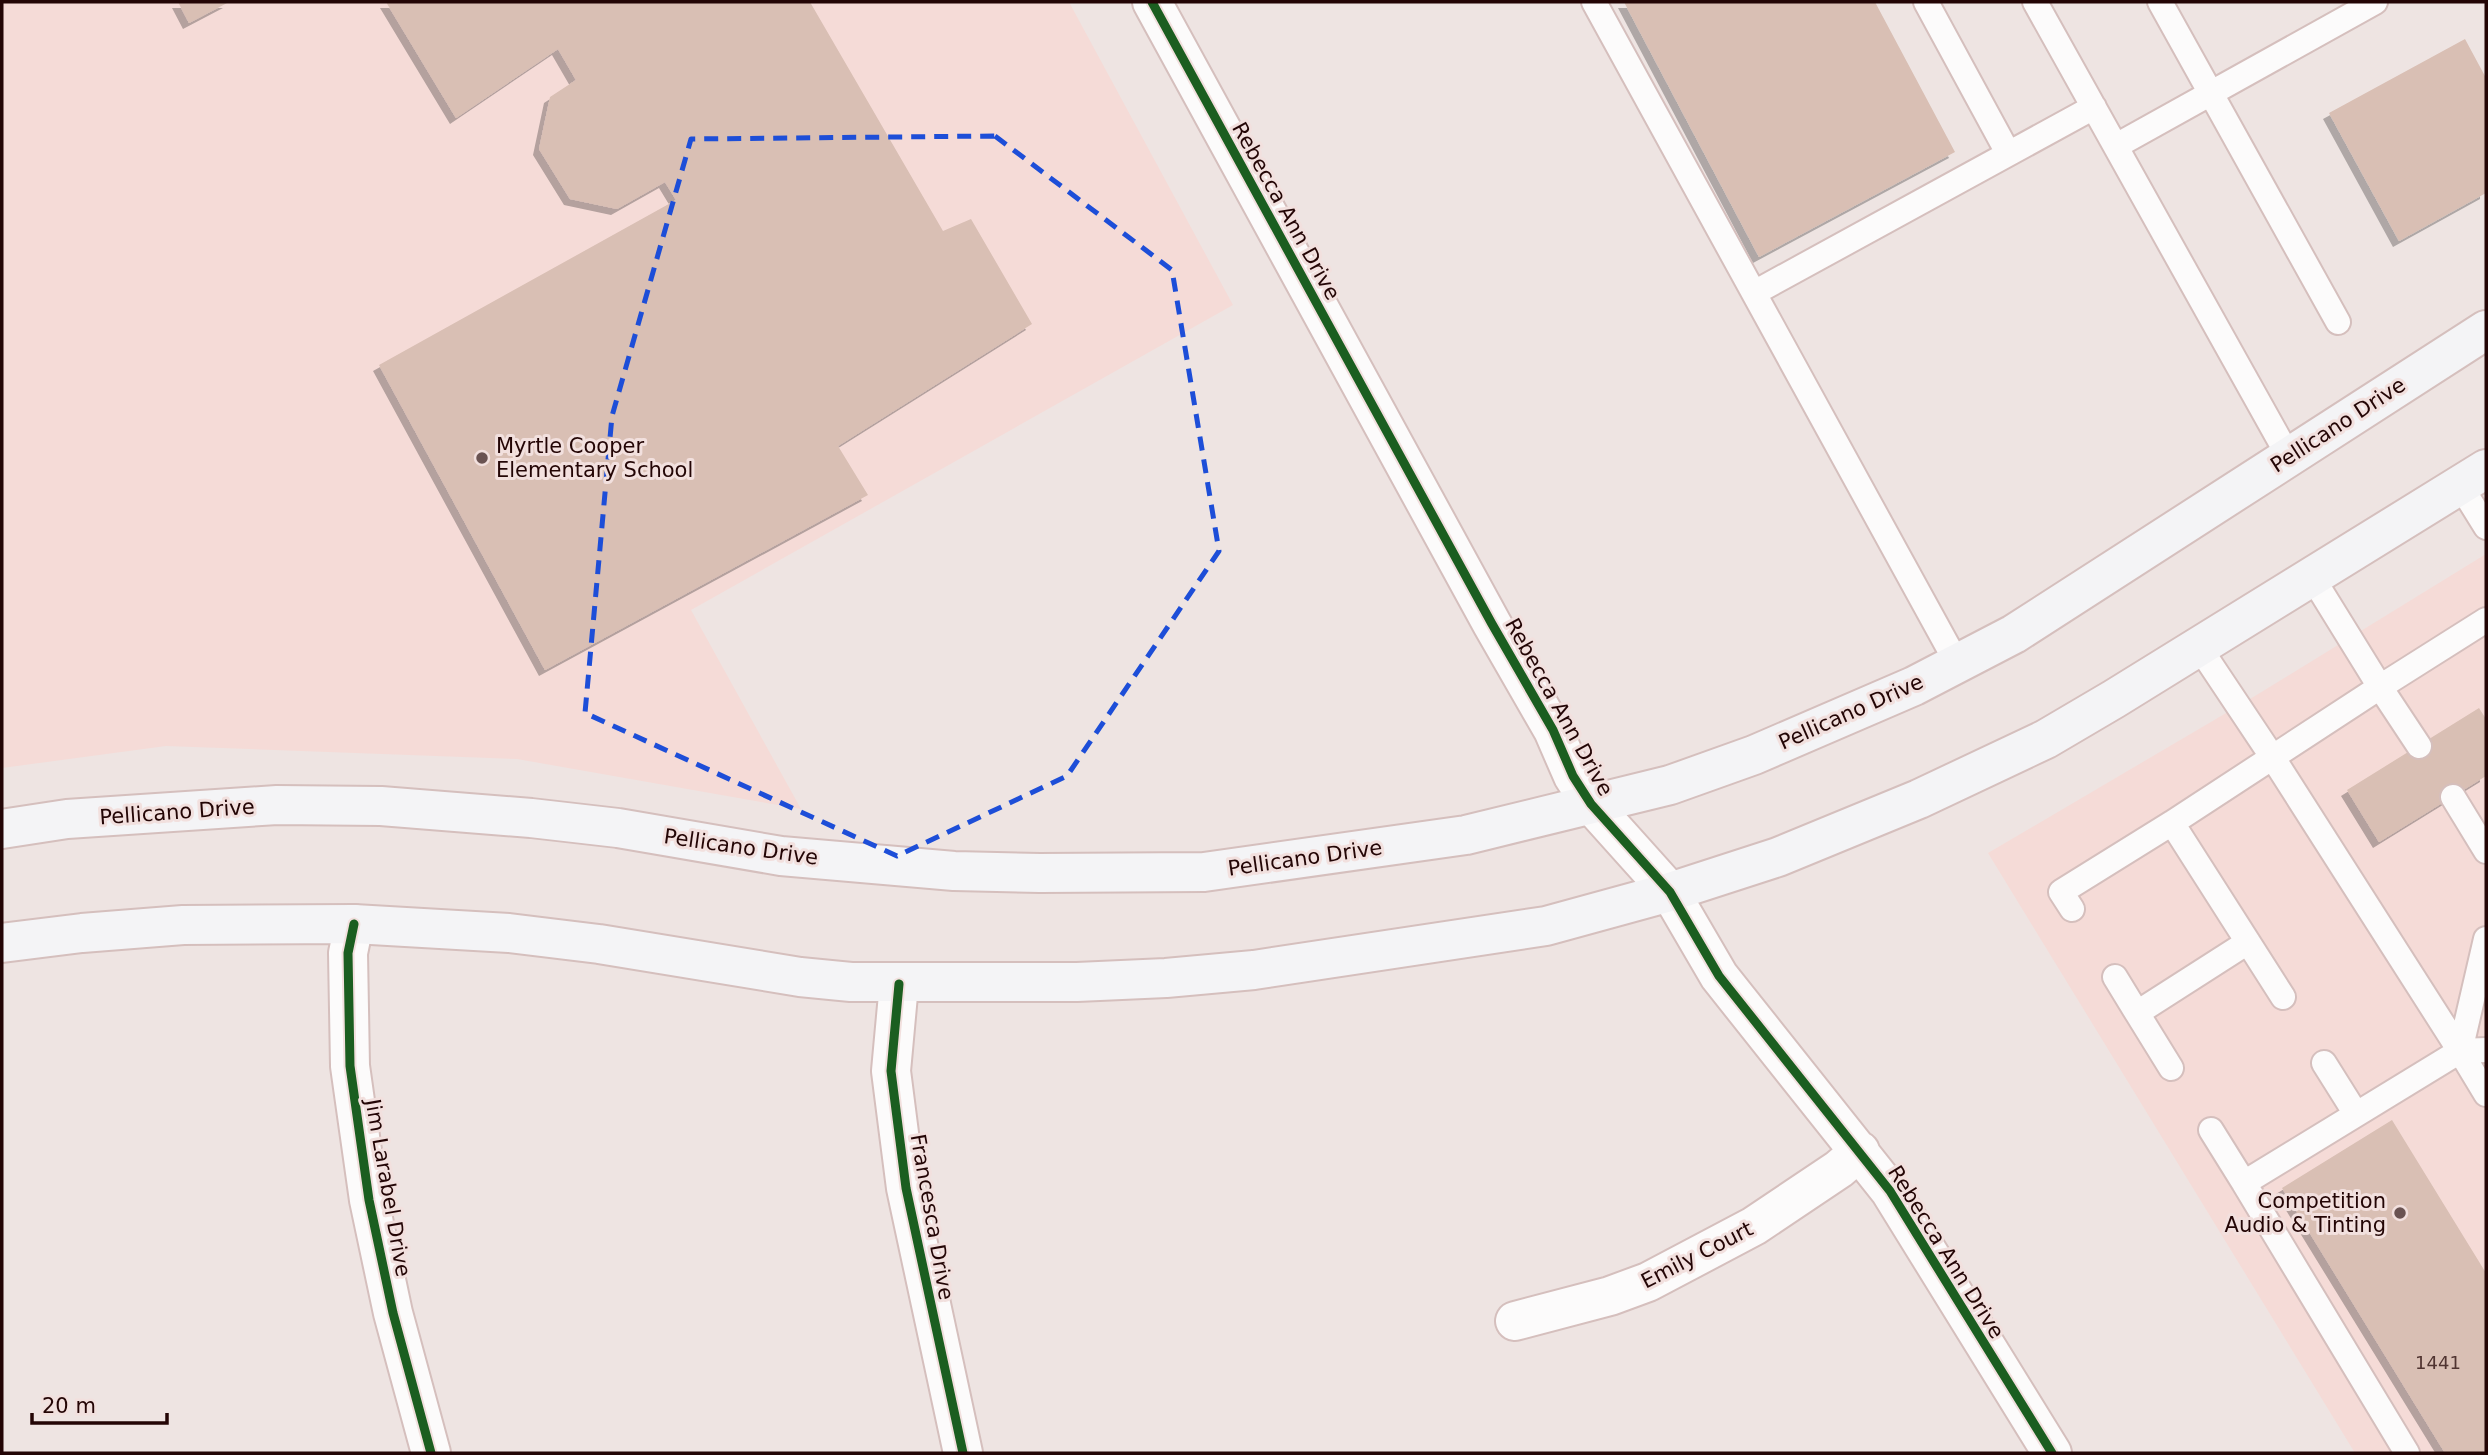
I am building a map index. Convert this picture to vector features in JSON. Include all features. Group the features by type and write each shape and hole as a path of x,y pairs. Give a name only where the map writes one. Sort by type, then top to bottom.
{"main road":[{"name":"Pellicano Drive","path":"2,829 67,819 277,805 381,806 531,818 618,828 781,856 954,871 1204,872 1466,835 1670,785 1754,755 1914,686 2014,634 2486,330"},
{"path":"2,943 183,925 354,924 522,935 598,944 800,977 899,984 1166,978 1254,970 1546,926 1670,892 1779,858 1919,799 2046,739 2473,477"}],"street":[{"name":"Rebecca Ann Drive","path":"1152,2 1485,612 1553,730 1573,776 1591,804 1670,892 1719,976 1890,1191 2052,1453"},
{"name":"Jim Larabel Drive","path":"354,924 348,953 349,1066 369,1200 390,1300 431,1453"},
{"name":"Francesca Drive","path":"899,984 891,1071 906,1188 963,1453"},
{"name":"Emily Court","path":"1515,1321 1610,1296 1648,1282 1755,1226 1839,1169 1860,1151"}],"lane":[{"path":"1594,2 1957,663"},
{"path":"1926,2 2008,153"},
{"path":"2035,2 2289,457"},
{"path":"2160,2 2339,322"},
{"path":"2116,146 2375,2"},
{"path":"1754,293 2094,107"},
{"path":"2473,477 2486,527"},
{"path":"2312,577 2418,746"},
{"path":"2072,909 2061,892 2172,824 2486,620"},
{"path":"2199,647 2273,758 2486,1094"},
{"path":"2453,797 2486,851"},
{"path":"2172,824 2283,997"},
{"path":"2460,1051 2486,939"},
{"path":"2137,1013 2248,942"},
{"path":"2115,977 2171,1068"},
{"path":"2244,1183 2460,1051 2486,1050"},
{"path":"2324,1063 2356,1114"},
{"path":"2211,1130 2407,1453"}],"highlighted area":[{"path":"995,136 1172,270 1219,551 1067,776 897,856 585,713 612,416 691,139"}],"shaded area":[{"name":"Myrtle Cooper Elementary School","path":"2,2 1069,2 1233,305 691,610 801,809 517,759 166,746 2,768"},
{"path":"2486,554 2486,1453 2355,1453 1988,853 2250,699"}],"building":[{"path":"178,2 229,2 189,23"},
{"path":"386,2 810,2 943,231 971,219 1032,324 838,446 868,495 545,670 379,365 676,200 665,182 617,209 570,199 539,149 550,97 576,80 558,49 456,118"},
{"path":"1624,2 1875,2 1955,152 1759,257"},
{"path":"2465,39 2486,78 2486,193 2399,241 2329,113"},
{"path":"2479,708 2486,719 2486,776 2379,842 2347,790"},
{"path":"2392,1120 2486,1273 2486,1453 2445,1453 2282,1188"}],"cycle path":[{"path":"1152,2 1492,624 1553,730 1573,776 1591,804 1670,892 1719,976 1890,1191 2052,1453"},
{"path":"354,924 348,953 350,1066 369,1200 393,1313 431,1453"},
{"path":"899,984 891,1071 906,1188 963,1453"}],"place":[{"name":"Myrtle Cooper Elementary School","path":"482,458"},
{"name":"Competition Audio & Tinting","path":"2400,1213"}]}
